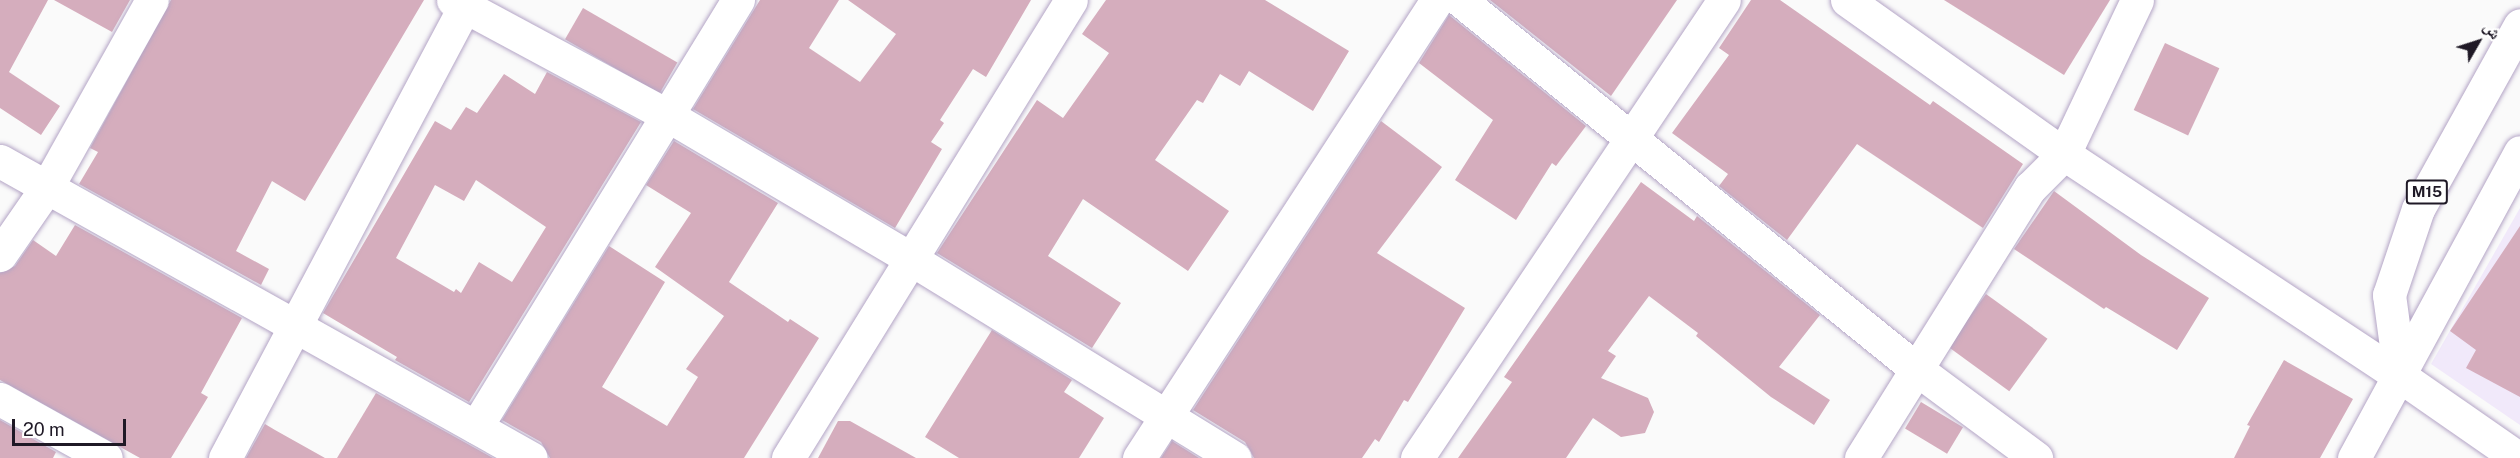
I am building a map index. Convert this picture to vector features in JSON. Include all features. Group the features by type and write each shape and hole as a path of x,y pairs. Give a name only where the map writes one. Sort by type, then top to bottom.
{"main road":[{"path":"0,255 47,187 152,0"},
{"path":"476,427 738,0"},
{"path":"788,458 1071,0"},
{"path":"1139,458 1437,0"},
{"path":"1460,0 1634,138 1915,368 2036,458"},
{"path":"1418,458 1634,138 1724,0"},
{"path":"1847,0 2064,154 2400,376 2518,458"},
{"path":"1861,458 1915,368 2030,188 2064,154 2137,0"},
{"path":"225,458 462,2 667,116 911,259 1234,458"},
{"name":"M15","path":"2400,376 2389,295 2418,209 2520,25"},
{"path":"2354,458 2520,152"},
{"path":"0,160 531,458"},
{"path":"0,399 106,458"}],"shaded area":[{"path":"2520,208 2520,425 2431,364"}],"building":[{"path":"0,0 48,0 9,72 60,106 41,135 0,108"},
{"path":"54,0 130,0 112,32"},
{"path":"171,0 424,0 305,201 272,181 236,251 269,269 261,285 79,184 98,152 90,148"},
{"path":"760,0 839,0 809,48 860,82 896,34 848,0 1031,0 986,77 973,69 940,120 944,123 931,142 942,149 895,228 693,109"},
{"path":"1106,0 1265,0 1349,51 1313,111 1249,71 1240,86 1220,74 1203,103 1197,100 1155,160 1229,211 1188,271 1083,199 1048,256 1121,303 1092,348 937,253 1037,100 1063,118 1109,53 1082,34"},
{"path":"1490,0 1677,0 1611,96"},
{"path":"1751,0 1780,0 1930,105 1933,101 2023,164 1983,228 1857,144 1787,240 1719,186 1728,174 1672,133 1729,55 1719,48"},
{"path":"1944,0 2110,0 2064,75"},
{"path":"583,8 677,62 659,94 565,39"},
{"path":"1449,15 1586,126 1556,166 1552,163 1516,220 1455,180 1493,120 1419,63"},
{"path":"2165,43 2219,68 2188,135 2134,110"},
{"path":"547,72 641,122 469,402 395,360 397,357 323,313 435,121 451,130 466,107 477,113 504,74 535,94","holes":["476,180 546,227 512,282 479,262 461,293 456,289 454,292 396,258 435,185 464,201"]},
{"path":"1381,121 1442,167 1377,253 1465,308 1408,402 1404,400 1379,442 1375,439 1362,458 1254,458 1245,442 1193,410"},
{"path":"674,141 778,203 729,282 788,322 790,319 819,338 744,458 550,458 541,442 502,420 609,246 665,282 602,387 667,426 698,377 686,369 724,316 655,267 691,213 646,185"},
{"path":"1641,182 1694,221 1697,216 1820,315 1779,367 1830,400 1814,425 1771,397 1696,336 1698,333 1649,296 1608,351 1616,356 1601,378 1648,398 1654,412 1645,433 1621,437 1593,418 1566,458 1458,458 1512,382 1504,377"},
{"path":"2054,191 2141,255 2209,298 2177,350 2106,307 2104,309 2014,249"},
{"path":"75,225 242,318 201,393 208,397 171,458 140,458 0,380 0,273 15,266 33,240 56,256"},
{"path":"2520,226 2520,397 2466,368 2476,350 2450,331"},
{"path":"1986,294 2047,339 2009,391 1948,347"},
{"path":"992,330 1072,380 1064,392 1104,418 1079,458 959,458 925,437"},
{"path":"2284,360 2353,399 2320,458 2234,458 2250,426 2247,425"},
{"path":"376,393 493,458 337,458"},
{"path":"1921,402 1963,427 1947,454 1905,429"},
{"path":"0,420 56,452 53,458 0,458"},
{"path":"838,421 850,421 916,458 818,458"},
{"path":"265,424 275,430 325,458 246,458"},
{"path":"1172,441 1199,458 1161,458"}]}
